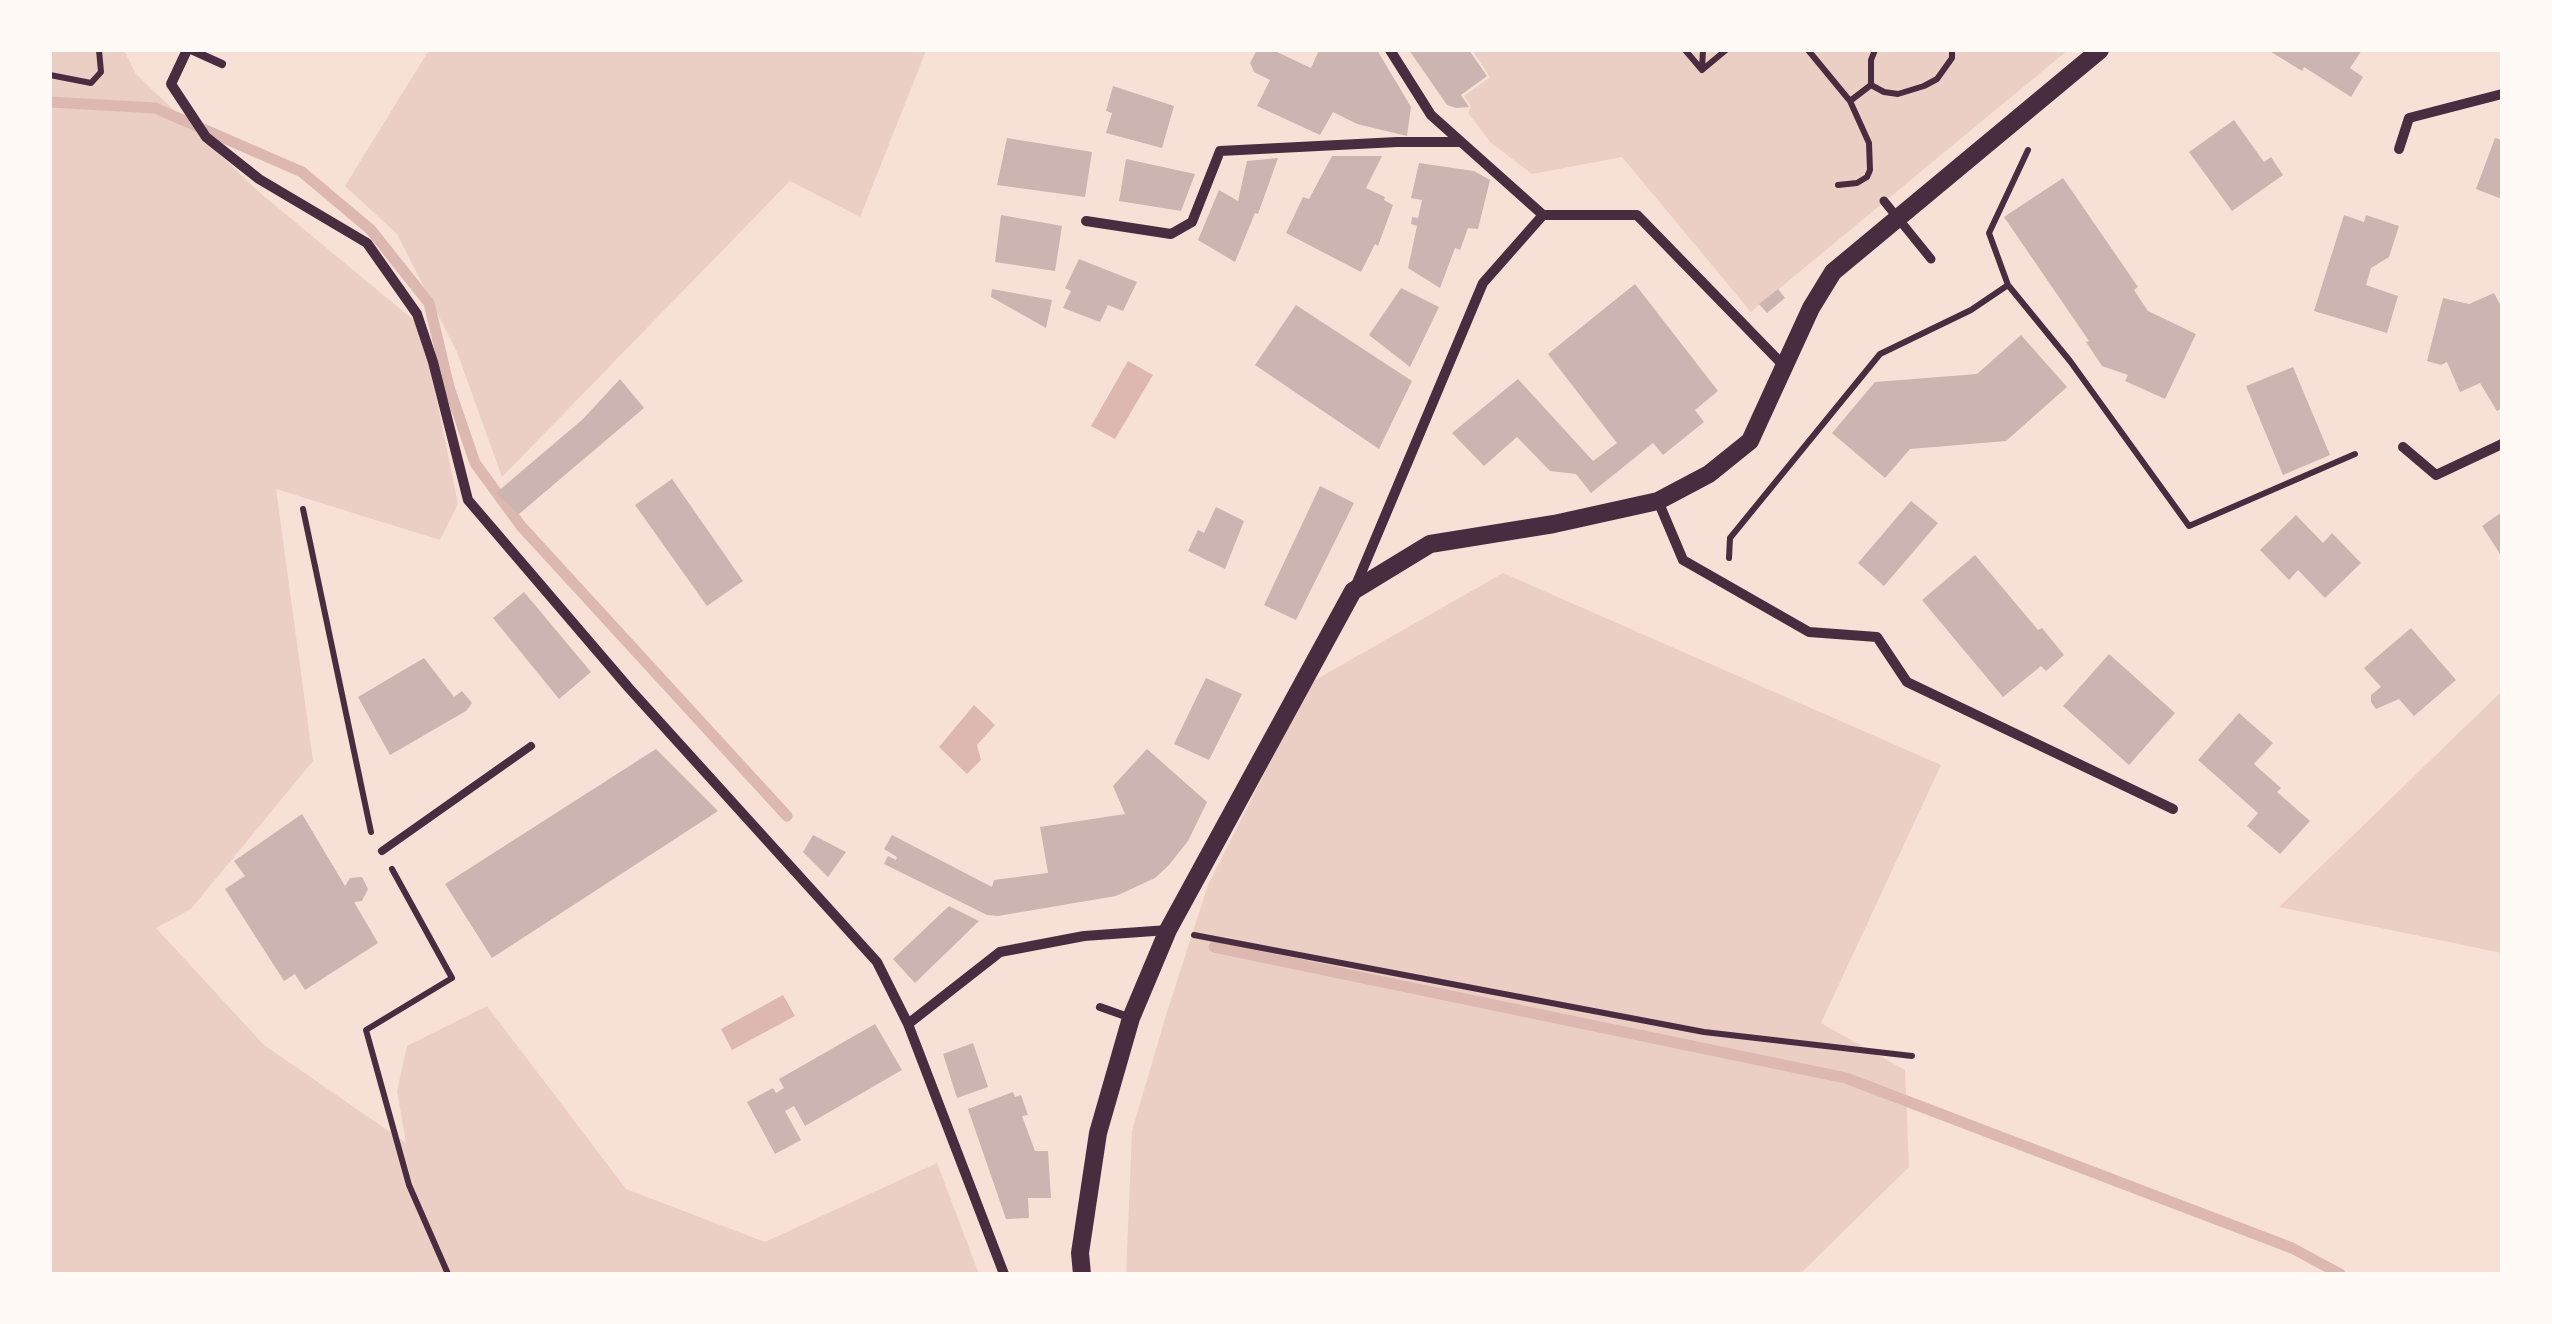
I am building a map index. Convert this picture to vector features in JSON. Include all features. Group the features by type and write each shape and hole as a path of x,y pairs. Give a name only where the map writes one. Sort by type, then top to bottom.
{"street":[{"path":"189,50 171,84 206,137 259,180 367,243 416,314 434,362 468,500 675,740 878,962 908,1024 1004,1274"},
{"path":"1390,50 1430,115 1543,215 1638,215 1784,366"},
{"path":"1354,591 1430,544 1554,524 1658,501 1708,474 1750,441 1810,308 1833,272 2100,50"},
{"path":"2399,149 2409,118 2502,94"},
{"path":"1086,222 1171,234 1192,222 1220,151 1460,142"},
{"path":"1884,201 1931,260"},
{"path":"1082,1274 1080,1252 1098,1133 1131,1018 1168,930 1354,591 1483,284 1543,215"},
{"path":"2403,447 2436,475 2502,444"},
{"path":"1658,501 1683,560 1809,632 1876,637 1907,682 2172,809"},
{"path":"908,1024 1000,952 1084,936 1168,930"}],"lane":[{"path":"189,50 222,64"},
{"path":"382,851 530,746"},
{"path":"1100,1007 1131,1018"}],"path":[{"path":"50,75 91,83 102,72 99,50"},
{"path":"1685,50 1702,70"},
{"path":"1702,70 1703,50"},
{"path":"1702,70 1726,50"},
{"path":"1808,50 1850,101 1869,143 1867,177 1857,183 1838,185"},
{"path":"1871,85 1875,50"},
{"path":"1871,85 1898,94 1924,86 1937,79 1952,58 1952,50"},
{"path":"1850,101 1871,85"},
{"path":"2028,150 1989,232 2008,285 2070,361 2189,526 2355,454"},
{"path":"1730,538 1880,354 1971,310 2008,285"},
{"path":"302,509 370,831 452,978 366,1030 409,1185 448,1274"},
{"path":"1168,930 1704,1032 1912,1056"}],"shaded area":[{"path":"50,50 124,50 136,74 259,192 422,327 458,504 440,540 276,489 313,761 191,909 156,928 264,1045 406,1143 397,1091 407,1046 487,1006 626,1189 765,1242 937,1163 979,1274 50,1274"},
{"path":"429,50 926,51 860,217 790,181 502,477 457,352 397,234 345,186"},
{"path":"1472,50 2068,50 1751,312 1622,157 1532,174 1491,143 1468,113 1471,106 1464,96 1490,77"},
{"path":"1128,361 1153,375 1115,439 1091,426"},
{"path":"1503,573 1941,765 1821,1023 1905,1070 1909,1167 1800,1274 1126,1274 1132,1131 1166,1015 1208,885 1310,683"},
{"path":"2502,691 2502,953 2279,907"},
{"path":"974,705 995,725 977,745 981,760 967,774 939,747"},
{"path":"783,995 795,1016 732,1050 721,1029"}],"building":[{"path":"1257,50 1277,52 1311,68 1319,50 1377,50 1411,107 1407,136 1357,124 1333,112 1320,135 1257,106 1270,80 1254,72 1250,63"},
{"path":"1409,50 1469,50 1487,76 1461,95 1469,107 1447,105"},
{"path":"2268,50 2362,50 2350,68 2363,77 2351,97"},
{"path":"1113,86 1174,106 1162,148 1106,133 1112,113 1106,111"},
{"path":"2234,120 2264,162 2271,157 2283,175 2232,211 2189,152"},
{"path":"1007,138 1092,152 1085,197 997,185"},
{"path":"2495,138 2502,140 2502,199 2476,189"},
{"path":"1332,156 1382,156 1366,188 1393,205 1378,246 1375,244 1361,272 1286,233 1303,197 1309,199"},
{"path":"1278,158 1235,262 1198,240 1219,190 1238,201 1247,161"},
{"path":"1126,159 1195,174 1181,211 1119,201"},
{"path":"1419,163 1474,171 1490,180 1478,229 1468,228 1460,250 1455,248 1440,288 1408,268 1417,226 1411,224 1412,217 1418,218 1422,200 1411,198"},
{"path":"2063,178 2138,287 2134,290 2148,311 2196,334 2165,399 2125,381 2128,375 2102,366 2004,217"},
{"path":"1001,215 1062,226 1055,271 995,262"},
{"path":"2344,215 2364,222 2366,215 2399,226 2389,257 2371,268 2366,285 2398,296 2387,333 2314,311"},
{"path":"1079,259 1137,282 1123,311 1108,305 1100,322 1063,308 1071,291 1065,288"},
{"path":"1635,284 1718,391 1695,410 1704,422 1663,455 1653,443 1591,493 1576,474 1550,471 1517,437 1484,466 1452,433 1518,379 1593,461 1617,443 1548,354"},
{"path":"1401,288 1439,307 1410,367 1369,335"},
{"path":"992,289 1052,300 1046,328 991,297"},
{"path":"1778,289 1785,298 1767,313 1759,304"},
{"path":"2494,293 2502,308 2502,408 2497,411 2480,383 2460,392 2447,362 2441,365 2427,361 2443,298 2469,304"},
{"path":"1296,305 1412,381 1379,449 1255,365"},
{"path":"2021,335 2067,387 2006,441 1910,449 1885,478 1832,433 1875,382 1977,374"},
{"path":"2293,367 2330,455 2283,475 2246,386"},
{"path":"620,379 644,408 519,514 496,493 583,419"},
{"path":"672,479 743,581 707,606 635,505"},
{"path":"1320,486 1354,503 1296,620 1264,605"},
{"path":"1911,501 1938,523 1884,586 1858,563"},
{"path":"1216,507 1244,521 1225,569 1188,551 1198,530 1204,533"},
{"path":"2502,512 2502,557 2482,526"},
{"path":"2296,515 2323,543 2332,533 2361,563 2325,598 2298,570 2289,580 2260,550"},
{"path":"1975,555 2064,655 2046,671 2041,666 2003,697 1922,600"},
{"path":"524,592 591,672 559,699 493,618"},
{"path":"2411,628 2456,680 2414,716 2399,699 2376,709 2371,695 2381,687 2364,668"},
{"path":"2109,654 2175,713 2129,765 2063,706"},
{"path":"424,658 454,697 462,691 472,703 466,711 390,755 358,697"},
{"path":"1206,678 1242,694 1209,760 1174,744"},
{"path":"2239,713 2273,743 2254,764 2281,788 2277,792 2310,821 2280,854 2247,826 2258,813 2198,760"},
{"path":"656,749 718,811 492,958 445,884"},
{"path":"1147,749 1207,802 1188,841 1169,865 1155,878 1116,896 987,915 884,864 888,856 896,860 897,857 884,849 892,835 992,887 994,880 1048,873 1040,827 1125,814 1113,786"},
{"path":"302,814 345,886 350,878 362,877 368,889 362,901 354,902 378,943 305,990 295,974 284,981 225,889 245,876 234,861"},
{"path":"813,835 846,852 828,877 803,852"},
{"path":"949,906 979,921 915,983 893,959"},
{"path":"875,1024 902,1070 805,1126 794,1106 785,1111 801,1140 775,1154 747,1102 773,1088 776,1093 784,1088 779,1079"},
{"path":"973,1043 988,1087 957,1098 943,1054"},
{"path":"1013,1092 1015,1097 1021,1095 1028,1115 1022,1116 1035,1151 1048,1151 1051,1198 1028,1198 1029,1218 1006,1219 968,1109"}],"waterway":[{"path":"50,102 155,108 302,172 371,230 429,303 449,387 475,463 521,526 787,816"},
{"path":"1214,947 1846,1078 2292,1248 2340,1274"}]}
